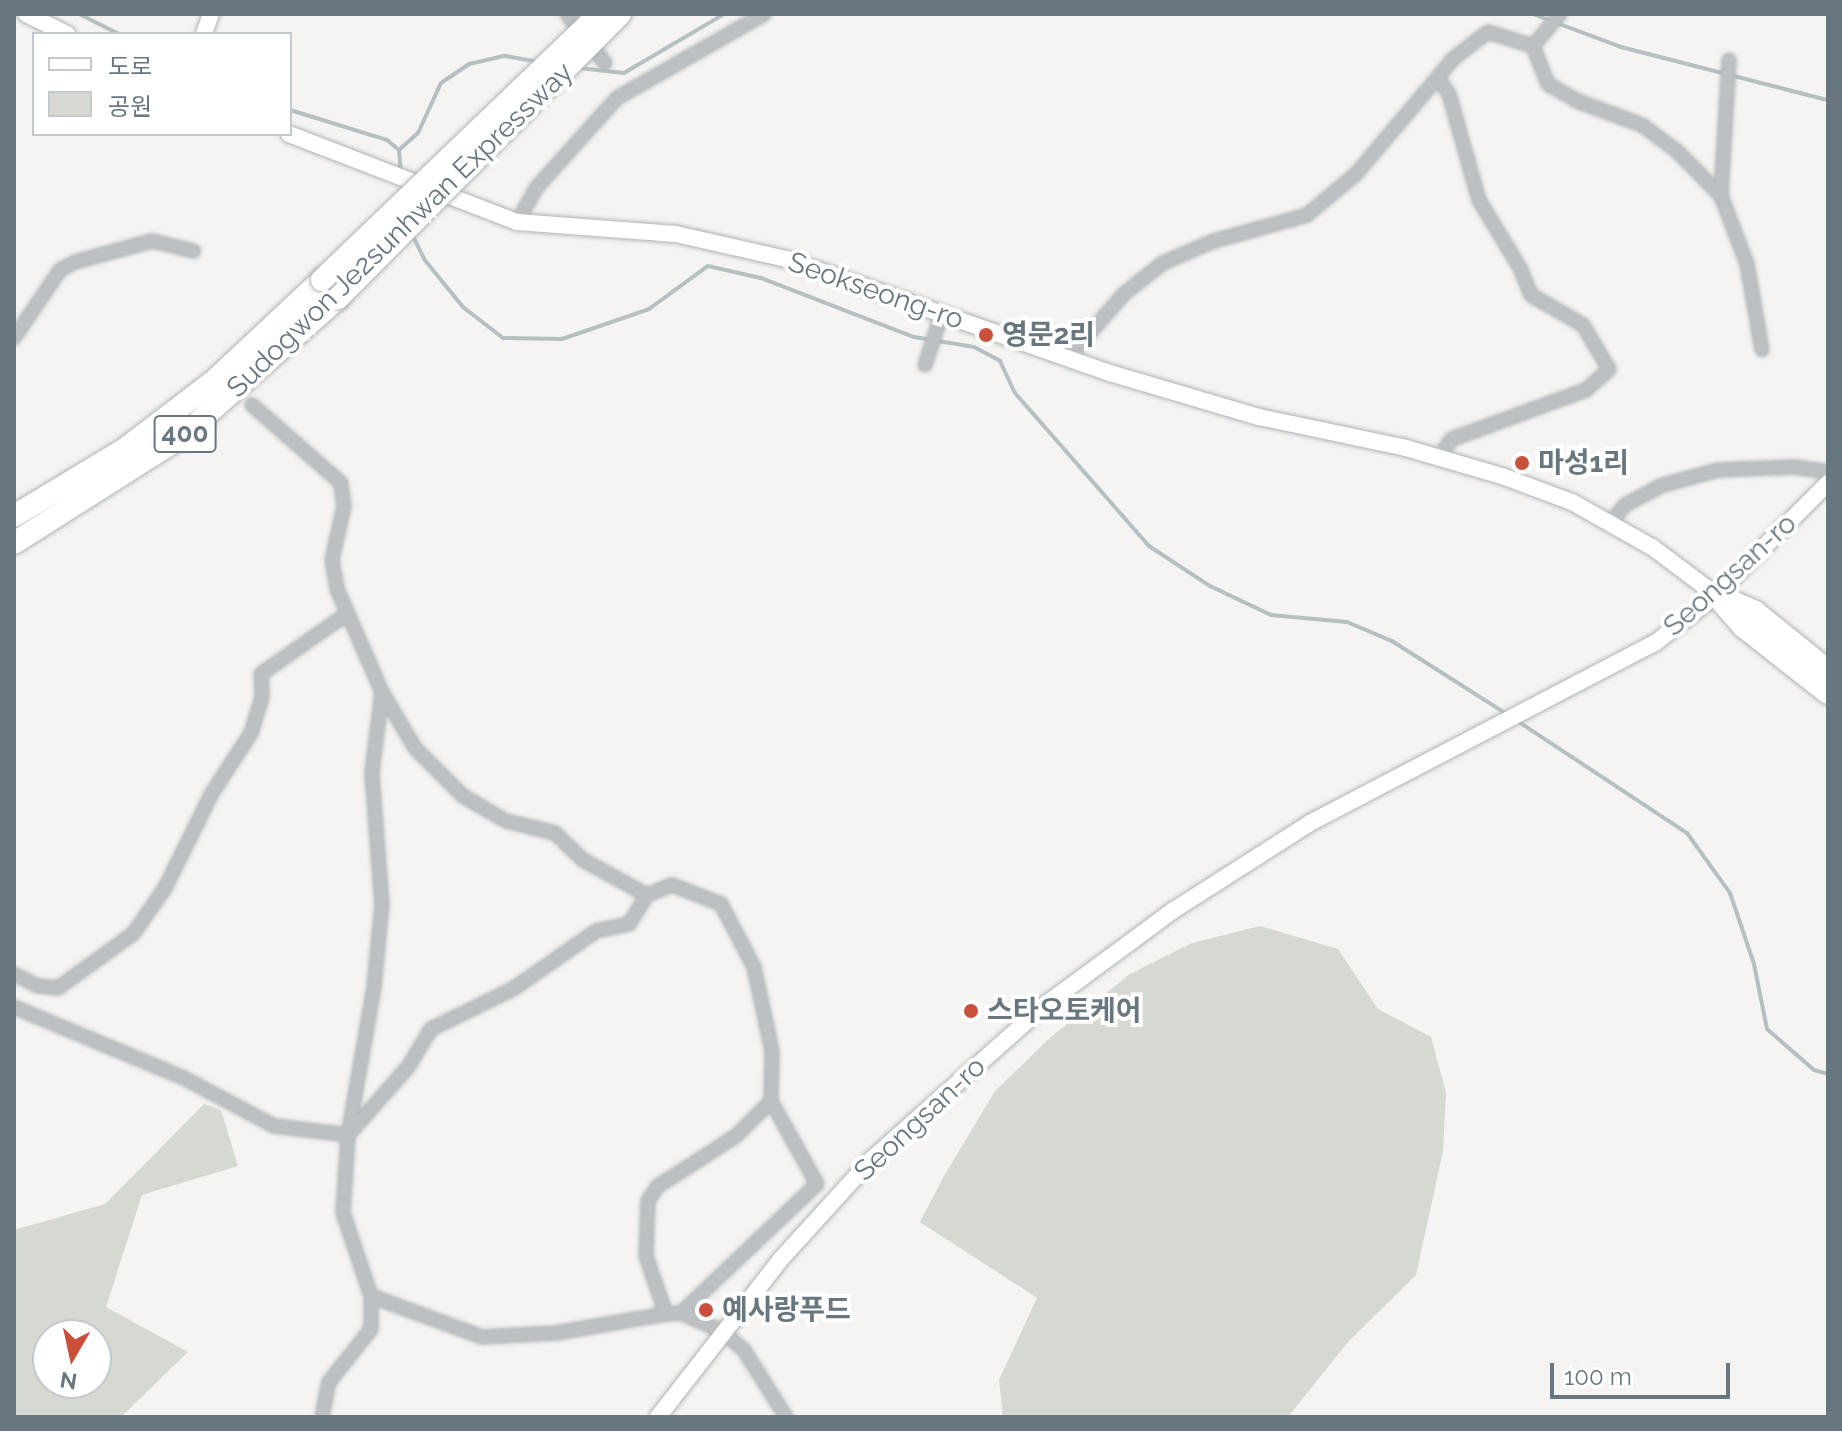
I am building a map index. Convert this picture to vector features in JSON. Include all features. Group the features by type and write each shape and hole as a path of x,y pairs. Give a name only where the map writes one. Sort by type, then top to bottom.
{"highway":[{"name":"Sudogwon Je2sunhwan Expressway","path":"14,516 125,449 214,381 599,14"},
{"name":"Sudogwon Je2sunhwan Expressway","path":"14,543 67,515 181,437 338,298 620,14"},
{"name":"Seokseong-ro","path":"1716,595 1755,612 1828,671"},
{"name":"Seokseong-ro","path":"1716,595 1743,626 1828,693"}],"street":[{"path":"26,14 63,32"},
{"path":"567,14 605,63"},
{"path":"517,222 537,187 617,98 764,14"},
{"path":"1533,46 1559,15"},
{"path":"1068,358 1125,293 1163,263 1214,241 1307,215 1356,174 1473,39 1488,32 1533,46"},
{"path":"1533,46 1548,84 1577,101 1642,125 1687,160 1721,196 1747,264 1762,350"},
{"path":"1721,196 1729,63"},
{"path":"1438,458 1452,439 1586,390 1609,369 1583,325 1531,295 1508,245 1479,200 1449,94 1439,79"},
{"name":"Seokseong-ro","path":"292,135 517,222 676,234 786,259 1068,358 1259,417 1438,458 1572,502 1652,547 1716,595"},
{"path":"14,338 60,270 75,262 152,241 194,251"},
{"path":"925,365 942,313"},
{"path":"252,405 341,483 344,506 332,560 348,613 382,692 415,748 463,796 506,821 555,833 583,860 647,895"},
{"path":"1610,523 1625,505 1660,486 1718,470 1794,467 1828,472"},
{"name":"Seongsan-ro","path":"658,1417 726,1334 781,1259 871,1160 1045,1005 1174,910 1310,823 1481,730 1655,643 1716,595 1828,483"},
{"path":"14,974 38,986 58,988 133,934 165,888 212,793 251,733 262,697 261,674 348,613"},
{"path":"322,1417 329,1382 371,1329 371,1296 343,1213 348,1135 374,987 382,904 372,773 382,692"},
{"path":"348,1135 408,1067 431,1029 513,989 596,931 629,924 647,895 672,885 721,904 754,967 766,1013 771,1101 817,1184 681,1313"},
{"path":"14,1007 184,1078 274,1126 348,1135"},
{"path":"666,1314 646,1256 648,1201 658,1186 736,1136 771,1101"},
{"path":"371,1296 482,1337 556,1333 681,1313 726,1334 744,1350 786,1417"}],"green space":[{"path":"1260,926 1338,949 1378,1009 1431,1037 1446,1093 1443,1151 1416,1275 1348,1342 1288,1417 1003,1417 999,1380 1037,1298 920,1222 944,1176 995,1091 1052,1036 1130,974 1192,943"},
{"path":"204,1104 221,1110 238,1166 142,1195 106,1307 188,1352 121,1417 14,1417 14,1230 105,1204"}],"waterway":[{"path":"79,14 115,32"},
{"path":"579,68 624,73 724,14"},
{"path":"1533,14 1549,20"},
{"path":"1557,23 1621,47 1828,100"},
{"path":"399,150 418,133 441,83 469,64 505,56 539,62"},
{"path":"292,111 387,140 399,150 401,171"},
{"path":"412,234 424,259 463,307 503,338 562,339 649,309 708,266 761,278 914,337 974,347 1000,361 1015,393 1149,546 1210,586 1271,615 1347,622 1392,641 1508,715"},
{"path":"1516,720 1687,833 1730,893 1754,964 1767,1029 1814,1070 1828,1074"}],"place":[{"name":"영문2리","path":"986,335"},
{"name":"마성1리","path":"1522,463"},
{"name":"스타오토케어","path":"971,1011"},
{"name":"예사랑푸드","path":"706,1310"}]}
